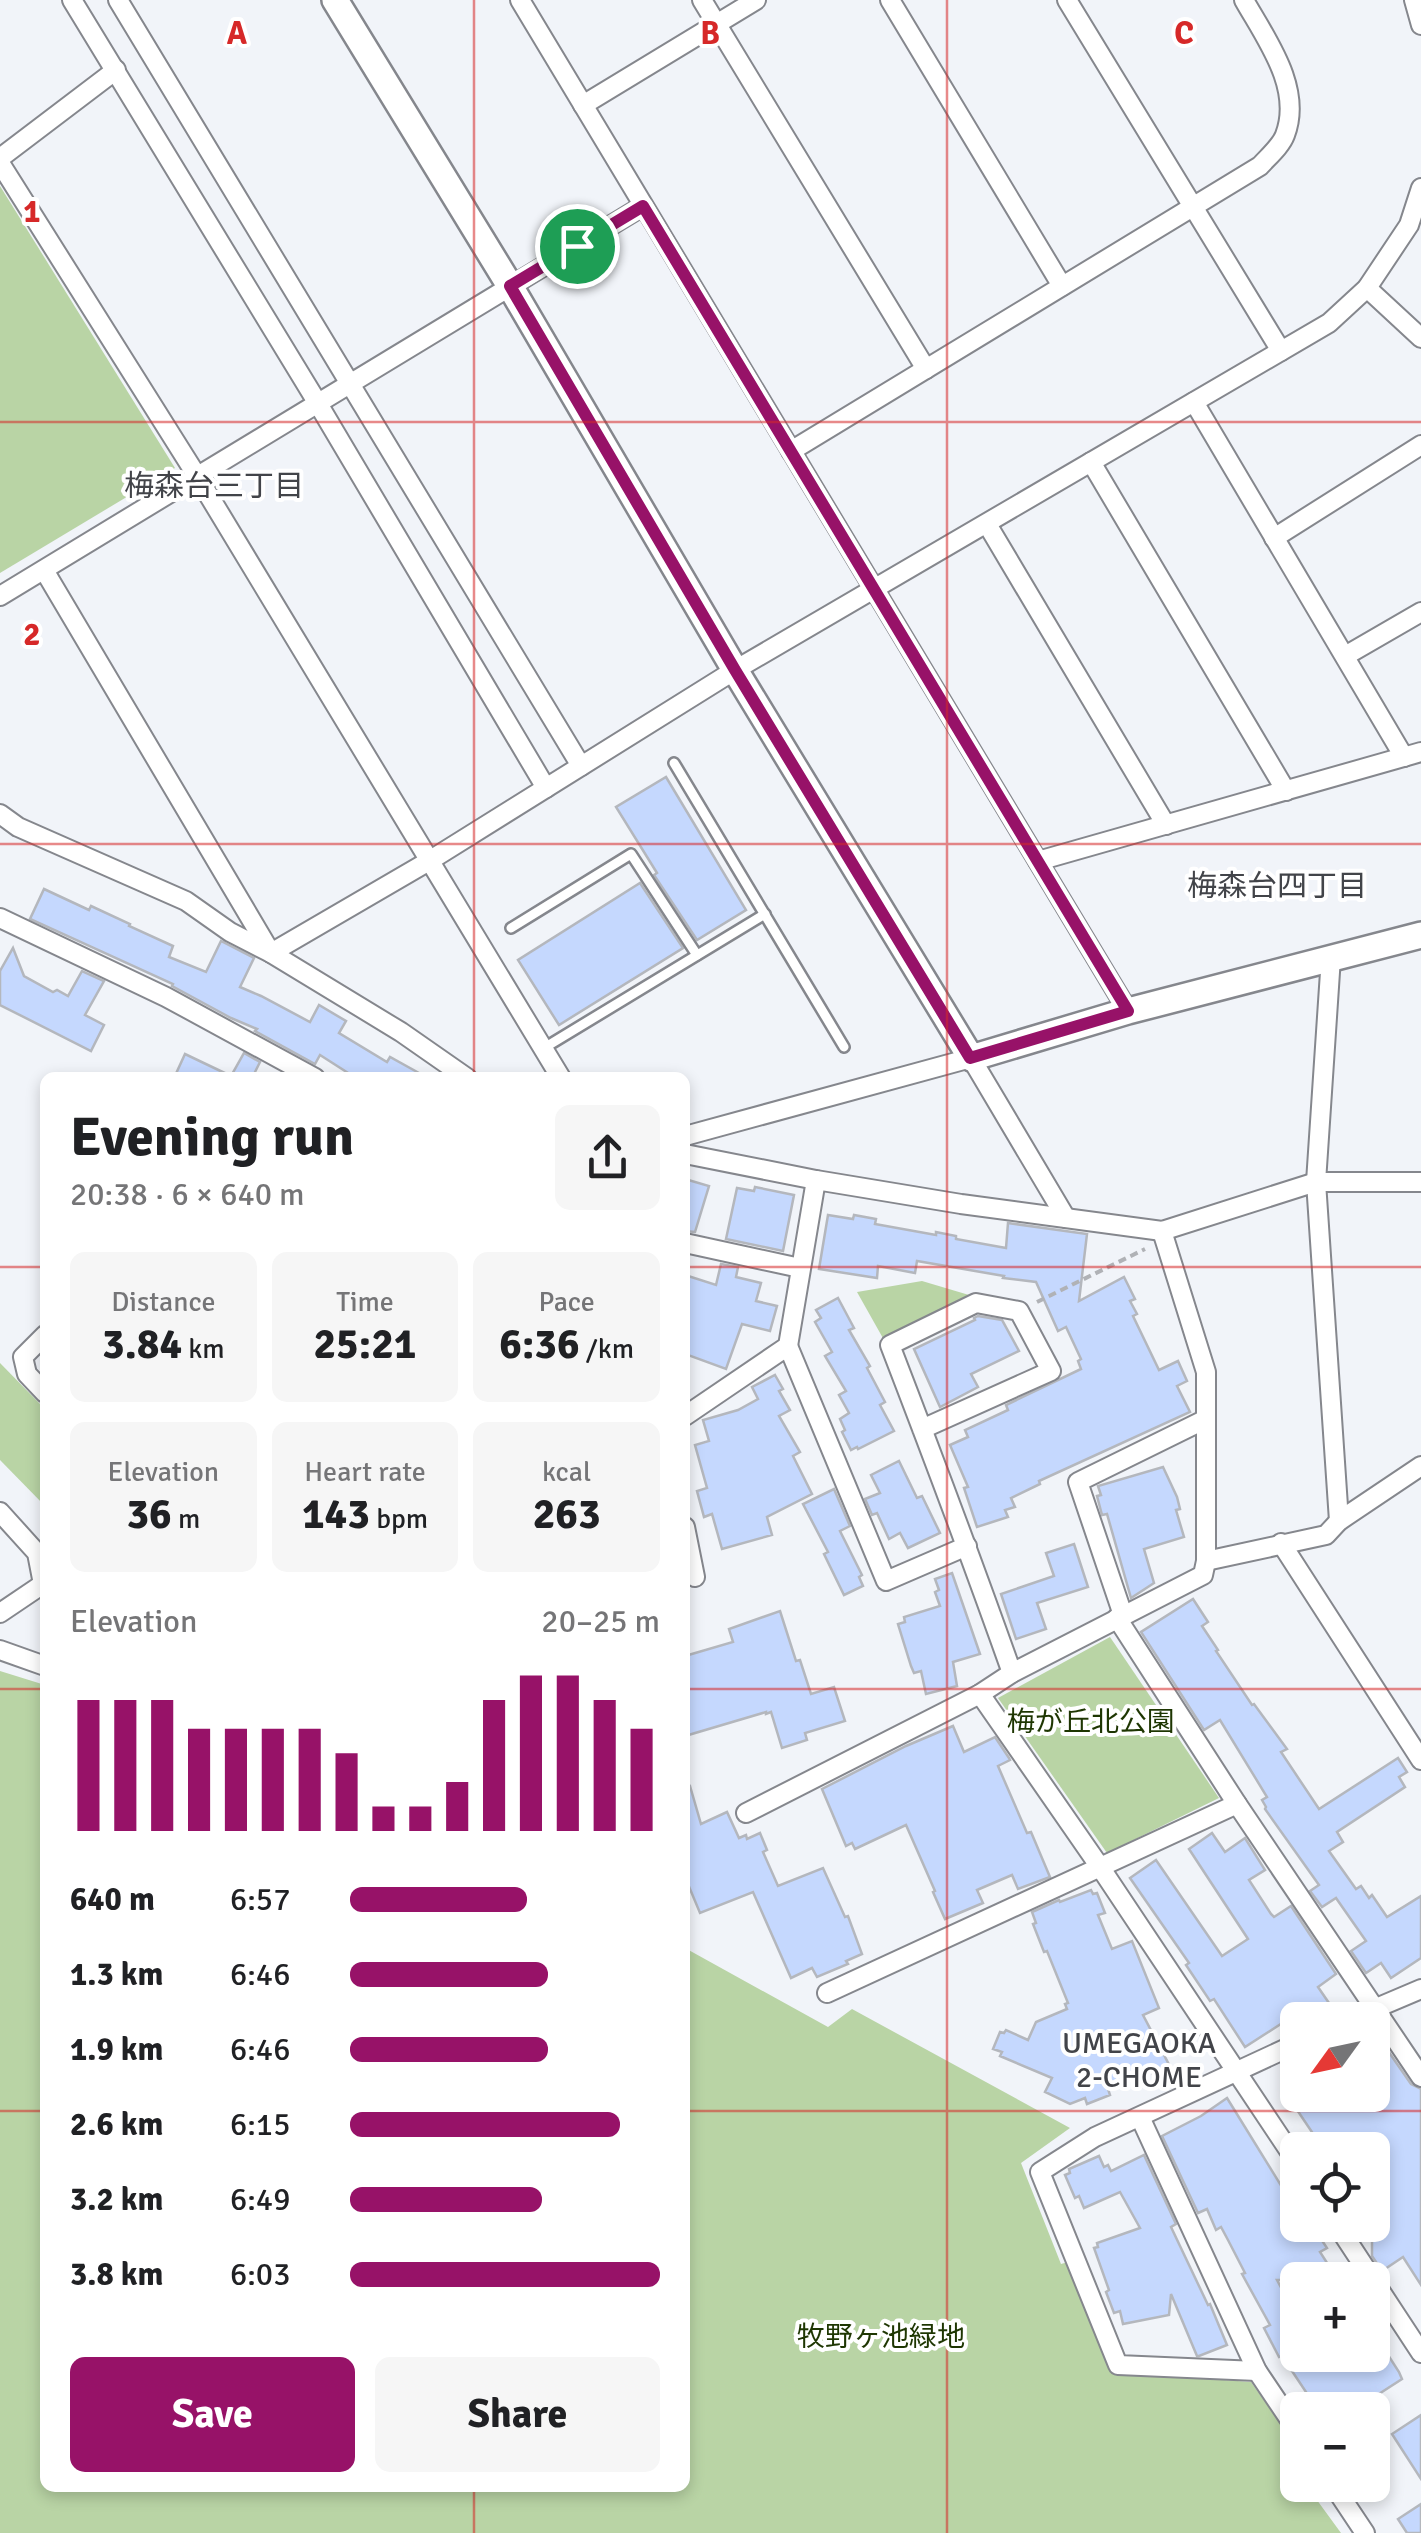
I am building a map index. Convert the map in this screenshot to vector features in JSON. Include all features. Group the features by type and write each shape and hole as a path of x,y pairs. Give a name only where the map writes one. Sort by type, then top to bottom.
{"street":[{"path":"72,0 318,402 546,788"},
{"path":"118,0 581,766"},
{"path":"335,0 1066,1218"},
{"path":"520,0 1128,1011"},
{"path":"702,0 926,368"},
{"path":"583,105 756,0"},
{"path":"890,0 1062,286"},
{"path":"1067,0 1282,351"},
{"path":"791,451 1260,166 1284,137 1291,100 1280,64 1244,0"},
{"path":"1415,0 1421,25"},
{"path":"116,70 0,161 197,476 558,1072"},
{"path":"271,953 429,861 735,670 1329,323 1367,288 1410,226 1421,188"},
{"path":"0,596 643,206"},
{"path":"1367,288 1421,338"},
{"path":"1038,861 1412,755 1344,656 1194,402"},
{"path":"1274,538 1421,445"},
{"path":"1091,462 1286,791"},
{"path":"986,524 1166,825"},
{"path":"44,570 271,953"},
{"path":"1344,656 1421,612"},
{"path":"0,814 18,827 186,902 400,1032 458,1072"},
{"path":"0,918 166,997 304,1072"},
{"path":"690,1135 1128,1011 1421,935"},
{"path":"1332,957 1316,1182 1339,1521"},
{"path":"690,1155 816,1180 1163,1235 1316,1182 1421,1182"},
{"path":"816,1180 788,1346 886,1581 967,1546"},
{"path":"746,1813 1203,1575 1206,1372 1163,1235"},
{"path":"690,1244 800,1268"},
{"path":"922,1429 1051,1372 1019,1311 976,1303 890,1345 1012,1673"},
{"path":"40,1340 23,1356 27,1374 40,1387"},
{"path":"690,1413 788,1346"},
{"path":"1204,1420 1078,1482 1120,1617 1237,1804 1372,2002"},
{"path":"1206,1561 1326,1535 1339,1521 1421,1466"},
{"path":"0,1512 36,1553 40,1571"},
{"path":"1282,1543 1421,1760"},
{"path":"690,1552 695,1577"},
{"path":"0,1614 40,1586"},
{"path":"0,1650 40,1664"},
{"path":"980,1694 1280,2137"},
{"path":"827,1993 1237,1804"},
{"path":"1390,2002 1421,1989"},
{"path":"1390,2029 1421,2077"},
{"path":"1258,2371 1118,2366 1040,2172 1094,2137 1280,2050"},
{"path":"1140,2117 1258,2371 1280,2405"},
{"path":"1348,2242 1421,2353"},
{"path":"1344,2502 1365,2533"}],"lane":[{"path":"674,763 844,1047"},
{"path":"511,928 631,854 697,956"},
{"path":"544,1048 765,914"}],"path":[{"path":"1019,1311 1163,1235"}],"green space":[{"path":"0,186 175,468 0,573"},
{"path":"922,1281 969,1295 884,1340 857,1292"},
{"path":"0,1363 40,1404 40,1501 0,1460"},
{"name":"梅が丘北公園","path":"1110,1637 1219,1798 1107,1853 998,1698"},
{"name":"牧野ヶ池緑地","path":"0,1671 40,1683 40,2492 690,2492 690,1951 828,2027 852,2009 1070,2128 1021,2163 1061,2264 1068,2262 1114,2372 1251,2382 1280,2423 1280,2502 1318,2502 1341,2533 0,2533"}],"building":[{"path":"666,777 746,910 697,940 616,807"},
{"path":"640,883 683,948 559,1025 518,960"},
{"path":"44,889 89,910 91,906 173,946 169,957 206,972 221,941 254,958 240,987 310,1022 319,1005 346,1021 339,1033 387,1062 390,1057 417,1072 347,1072 320,1055 315,1064 173,984 30,919"},
{"path":"13,948 24,976 53,992 68,996 82,971 104,981 85,1015 104,1025 91,1051 0,1005 0,971"},
{"path":"244,1053 260,1062 255,1072 233,1072"},
{"path":"185,1054 223,1072 177,1072"},
{"path":"690,1180 709,1186 695,1232 690,1232"},
{"path":"755,1187 794,1195 783,1251 726,1239 737,1188 754,1191"},
{"path":"828,1215 876,1219 875,1224 936,1232 1006,1248 1008,1223 1087,1234 1079,1301 1124,1277 1135,1299 1130,1301 1137,1314 1133,1316 1159,1370 1178,1361 1187,1381 1177,1386 1190,1412 1039,1481 1040,1484 1011,1498 1015,1507 1005,1510 1008,1517 977,1527 964,1488 968,1487 950,1445 968,1437 965,1430 1008,1410 1006,1405 1081,1369 1081,1359 1066,1327 1058,1331 1036,1282 917,1261 915,1273 878,1266 877,1278 819,1269"},
{"path":"721,1264 738,1267 736,1277 761,1283 756,1301 777,1306 770,1331 742,1324 726,1369 690,1356 690,1277 716,1285"},
{"path":"838,1298 854,1328 849,1330 870,1366 867,1368 885,1402 880,1405 894,1431 851,1450 840,1419 849,1413 839,1395 846,1391 825,1356 832,1352 815,1322 821,1318 816,1310"},
{"path":"978,1316 1002,1320 1019,1351 971,1374 978,1387 940,1407 914,1349"},
{"path":"775,1375 790,1410 779,1416 800,1452 793,1456 812,1494 767,1517 772,1535 722,1549 712,1514 704,1517 697,1491 707,1488 695,1445 709,1441 703,1420 738,1410 758,1399 752,1387"},
{"path":"899,1461 940,1533 908,1548 900,1533 889,1539 877,1513 872,1515 865,1499 880,1493 871,1475"},
{"path":"1163,1467 1177,1497 1180,1509 1176,1510 1184,1537 1144,1549 1154,1583 1131,1598 1107,1514 1102,1515 1098,1486"},
{"path":"834,1489 850,1526 840,1531 862,1575 859,1577 863,1586 844,1595 824,1554 828,1552 803,1504"},
{"path":"1074,1544 1088,1587 1037,1603 1046,1629 1016,1639 1001,1594 1054,1576 1046,1553"},
{"path":"952,1573 980,1654 953,1662 957,1686 926,1694 921,1671 914,1673 898,1624 905,1622 904,1617 940,1606 935,1579"},
{"path":"1193,1599 1208,1622 1202,1626 1216,1651 1287,1749 1281,1752 1319,1809 1398,1758 1407,1772 1399,1777 1405,1787 1337,1832 1343,1842 1329,1851 1356,1889 1361,1886 1369,1898 1372,1895 1387,1917 1421,1896 1421,1958 1391,1978 1381,1963 1366,1973 1351,1951 1366,1941 1336,1898 1322,1907 1310,1891 1319,1885 1265,1809 1262,1800 1267,1797 1220,1720 1204,1730 1141,1632"},
{"path":"780,1611 811,1694 834,1687 845,1721 805,1733 807,1740 782,1748 771,1712 690,1735 690,1655 733,1642 729,1629"},
{"path":"953,1726 964,1752 995,1737 1009,1758 998,1766 1050,1877 1018,1889 1012,1875 977,1890 983,1903 945,1919 906,1825 855,1849 852,1843 846,1846 822,1789"},
{"path":"690,1786 701,1824 727,1812 739,1838 760,1833 767,1850 763,1852 778,1886 823,1868 862,1954 817,1977 812,1968 791,1978 753,1892 700,1913 690,1889"},
{"path":"1212,1833 1225,1852 1245,1838 1265,1870 1249,1880 1271,1914 1274,1917 1291,1906 1336,1974 1318,1987 1328,2002 1280,2002 1280,2024 1245,2047 1214,1999 1210,2001 1186,1965 1189,1963 1130,1878 1156,1860 1222,1956 1248,1939 1189,1849"},
{"path":"1091,1890 1097,1893 1105,1913 1098,1915 1112,1949 1132,1941 1159,2008 1143,2015 1175,2076 1158,2084 1150,2069 1108,2089 1110,2095 1087,2104 1085,2098 1070,2104 1045,2092 1052,2078 1000,2056 1002,2052 993,2049 1000,2032 1006,2030 1028,2040 1036,2022 1067,2009 1068,2003 1033,1924 1036,1923 1032,1912"},
{"path":"1390,2054 1411,2084 1421,2089 1421,2285 1403,2257 1390,2266 1390,2262 1376,2262 1372,2256 1372,2242 1390,2242 1390,2132 1312,2132 1298,2112 1390,2112"},
{"path":"1227,2098 1280,2184 1280,2242 1323,2242 1327,2248 1320,2252 1326,2262 1280,2262 1279,2357 1264,2328 1270,2325 1228,2240 1221,2227 1216,2230 1207,2209 1198,2213 1162,2136"},
{"path":"1144,2155 1176,2224 1171,2227 1227,2345 1199,2356 1171,2294 1169,2315 1123,2324 1120,2311 1114,2313 1094,2248 1097,2243 1140,2228 1120,2192 1084,2208 1065,2175 1070,2173 1069,2169 1099,2156 1111,2171"},
{"path":"1390,2358 1402,2379 1382,2392 1306,2392 1293,2372 1390,2372"},
{"path":"1421,2415 1421,2479 1392,2434"},
{"path":"1421,2504 1421,2533 1407,2533 1398,2519"}],"district":[{"name":"梅森台三丁目","path":"214,486"},
{"name":"梅森台四丁目","path":"1277,886"},
{"name":"UMEGAOKA 2-CHOME","path":"1139,2060"}],"route":[{"path":"643,206 1128,1011 970,1058 735,670 510,286 577,246 643,206"}]}
